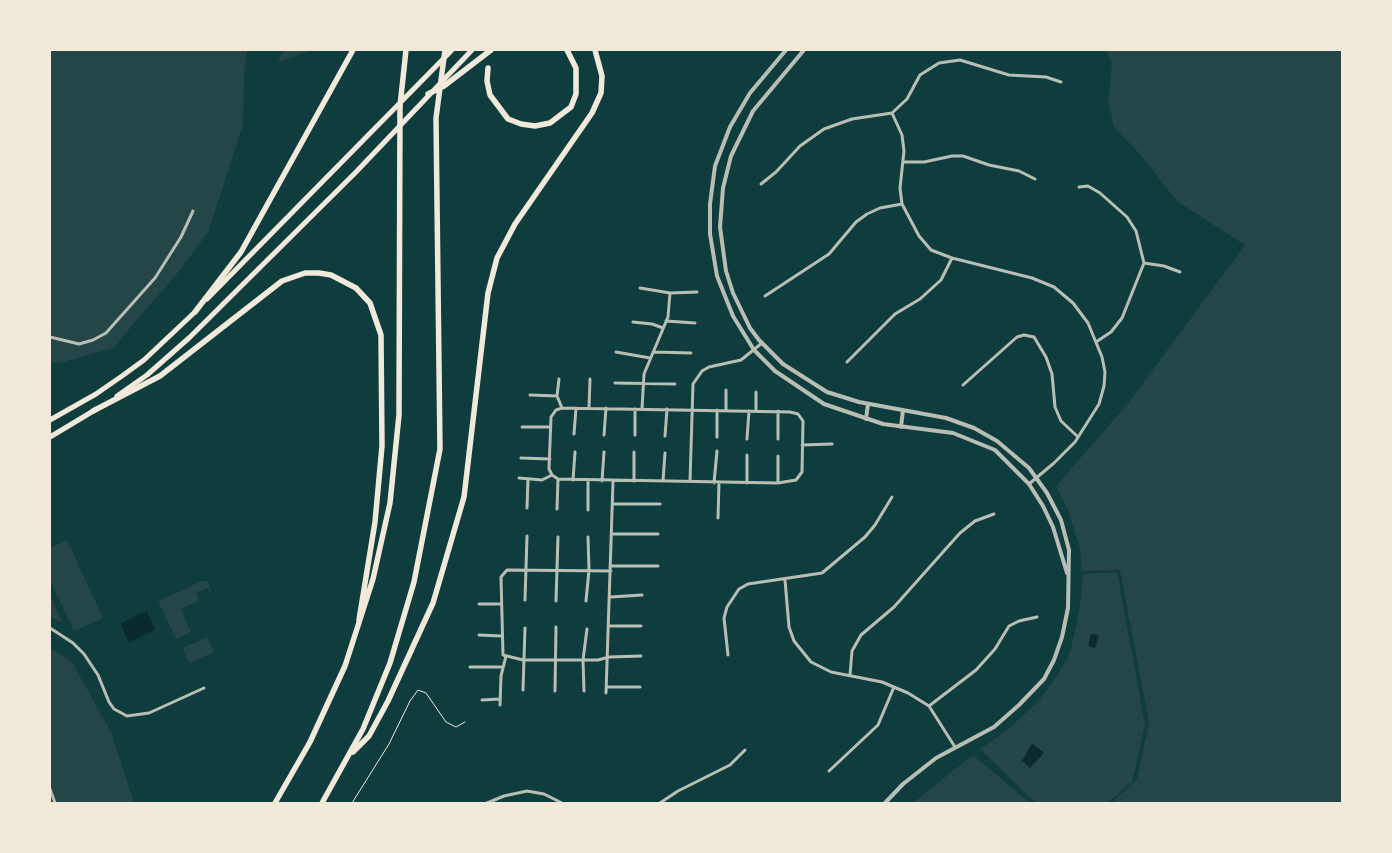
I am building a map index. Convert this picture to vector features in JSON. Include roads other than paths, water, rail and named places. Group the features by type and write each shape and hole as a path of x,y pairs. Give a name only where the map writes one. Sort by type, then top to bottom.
{"highway":[{"path":"195,312 241,252 353,50"},
{"path":"275,803 322,718 358,628 383,543 395,468 399,415 401,332 400,106 406,50"},
{"path":"322,803 364,728 403,623 426,529 440,450 436,118 445,50"},
{"path":"428,94 444,86 491,50"},
{"path":"488,68 487,81 490,96 508,119 521,124 535,126 550,123 571,107 576,94 576,68 567,50"},
{"path":"348,757 369,736 388,701 433,603 464,497 488,293 497,258 515,224 592,112 601,92 602,76 595,50"},
{"path":"93,411 160,376 282,281 306,272 319,273 331,275 356,288 370,303 381,335 382,446 374,522 360,604 358,628"}],"main road":[{"path":"50,420 96,394 144,360 195,312 452,50"},
{"path":"50,437 147,375 189,338 356,172 428,94 472,50"}],"street":[{"path":"786,50 750,93 730,127 716,166 710,204 710,234 717,276 733,316 754,350 775,372 824,404 866,419 901,427 953,433 972,439 995,450 1029,484 1053,527 1069,580"},
{"path":"804,50 753,111 731,156 723,188 720,227 726,271 741,310 762,343 783,364 813,386 868,404 946,418 985,433 1018,457 1037,478 1055,507 1069,550 1068,608 1062,637 1054,660 1044,679 1020,706 994,727 936,758 885,803"},
{"path":"761,184 776,172 800,146 824,129 852,119 892,114 907,99 920,75 939,63 960,60 1010,75 1046,77 1061,82"},
{"path":"892,114 902,136 904,150 900,188 902,204 910,223 931,250 952,258 1032,278 1054,288 1073,303 1088,322 1096,342 1105,372 1104,386 1099,404 1068,449 1029,484"},
{"path":"903,162 924,162 952,156 963,156 989,165 1019,171 1035,179"},
{"path":"1079,186 1088,186 1100,192 1127,217 1136,231 1144,263 1122,318 1111,332 1096,342"},
{"path":"766,296 829,254 856,222 867,214 880,208 902,204"},
{"path":"50,337 78,344 93,340 106,333 155,278 181,237 193,211"},
{"path":"847,362 895,314 920,299 942,280 952,258"},
{"path":"1144,263 1164,266 1180,272"},
{"path":"640,288 670,293 697,292"},
{"path":"642,409 644,383 650,358 664,328 670,293"},
{"path":"666,321 695,323"},
{"path":"632,322 652,324 664,328"},
{"path":"962,385 1017,337 1024,335 1034,338 1046,357 1052,374 1055,407 1062,421 1077,436"},
{"path":"690,481 693,384 702,372 709,368 741,360 762,343"},
{"path":"616,352 650,358"},
{"path":"652,352 691,353"},
{"path":"589,408 590,379"},
{"path":"560,380 557,396 562,408"},
{"path":"615,383 675,384"},
{"path":"726,390 726,410"},
{"path":"756,392 756,411"},
{"path":"530,395 557,396"},
{"path":"866,419 868,404"},
{"path":"562,408 667,409 778,411 798,414 803,421 802,472 796,480 747,483 690,481 613,482 558,479 552,475 549,469 551,427 552,417 556,410 562,408"},
{"path":"574,434 576,408"},
{"path":"604,435 606,408"},
{"path":"635,409 635,436"},
{"path":"665,436 667,409"},
{"path":"717,410 717,437"},
{"path":"901,427 903,410"},
{"path":"748,438 749,411"},
{"path":"778,411 778,438"},
{"path":"522,427 551,427"},
{"path":"802,445 832,444"},
{"path":"714,483 717,451"},
{"path":"574,452 574,480"},
{"path":"602,481 604,452"},
{"path":"634,452 634,481"},
{"path":"663,481 665,453"},
{"path":"747,455 747,483"},
{"path":"778,456 778,482"},
{"path":"521,458 550,459"},
{"path":"519,478 542,480 552,475"},
{"path":"527,508 528,479"},
{"path":"557,509 558,479"},
{"path":"588,480 588,510"},
{"path":"606,693 609,657 613,482"},
{"path":"718,518 719,482"},
{"path":"728,655 724,618 735,594 748,584 817,575 831,567 875,526 892,497"},
{"path":"613,504 660,504"},
{"path":"850,675 852,651 862,635 894,607 960,533 975,521 994,514"},
{"path":"612,534 658,534"},
{"path":"525,600 527,536"},
{"path":"556,601 558,537"},
{"path":"586,601 589,570 588,537"},
{"path":"500,705 504,655 501,636 500,577 507,570 589,570 658,566"},
{"path":"785,580 789,626 794,641 811,662 831,672 894,686 929,706 955,747"},
{"path":"610,597 642,595"},
{"path":"479,604 501,604"},
{"path":"929,706 976,670 995,649 1009,626 1019,621 1037,617"},
{"path":"610,626 641,626"},
{"path":"555,691 556,627"},
{"path":"50,628 73,643 84,654 98,675 109,702 114,709 127,716 149,714 204,688"},
{"path":"523,690 525,628"},
{"path":"584,691 583,660 587,629"},
{"path":"479,635 501,636"},
{"path":"504,655 523,660 598,660 609,657 641,656"},
{"path":"470,667 503,667"},
{"path":"829,771 878,725 894,686"},
{"path":"607,688 640,687"},
{"path":"482,700 500,699"},
{"path":"660,803 678,791 730,765 745,750"},
{"path":"50,789 55,803"},
{"path":"488,803 504,796 527,791 544,794 562,803"}]}
